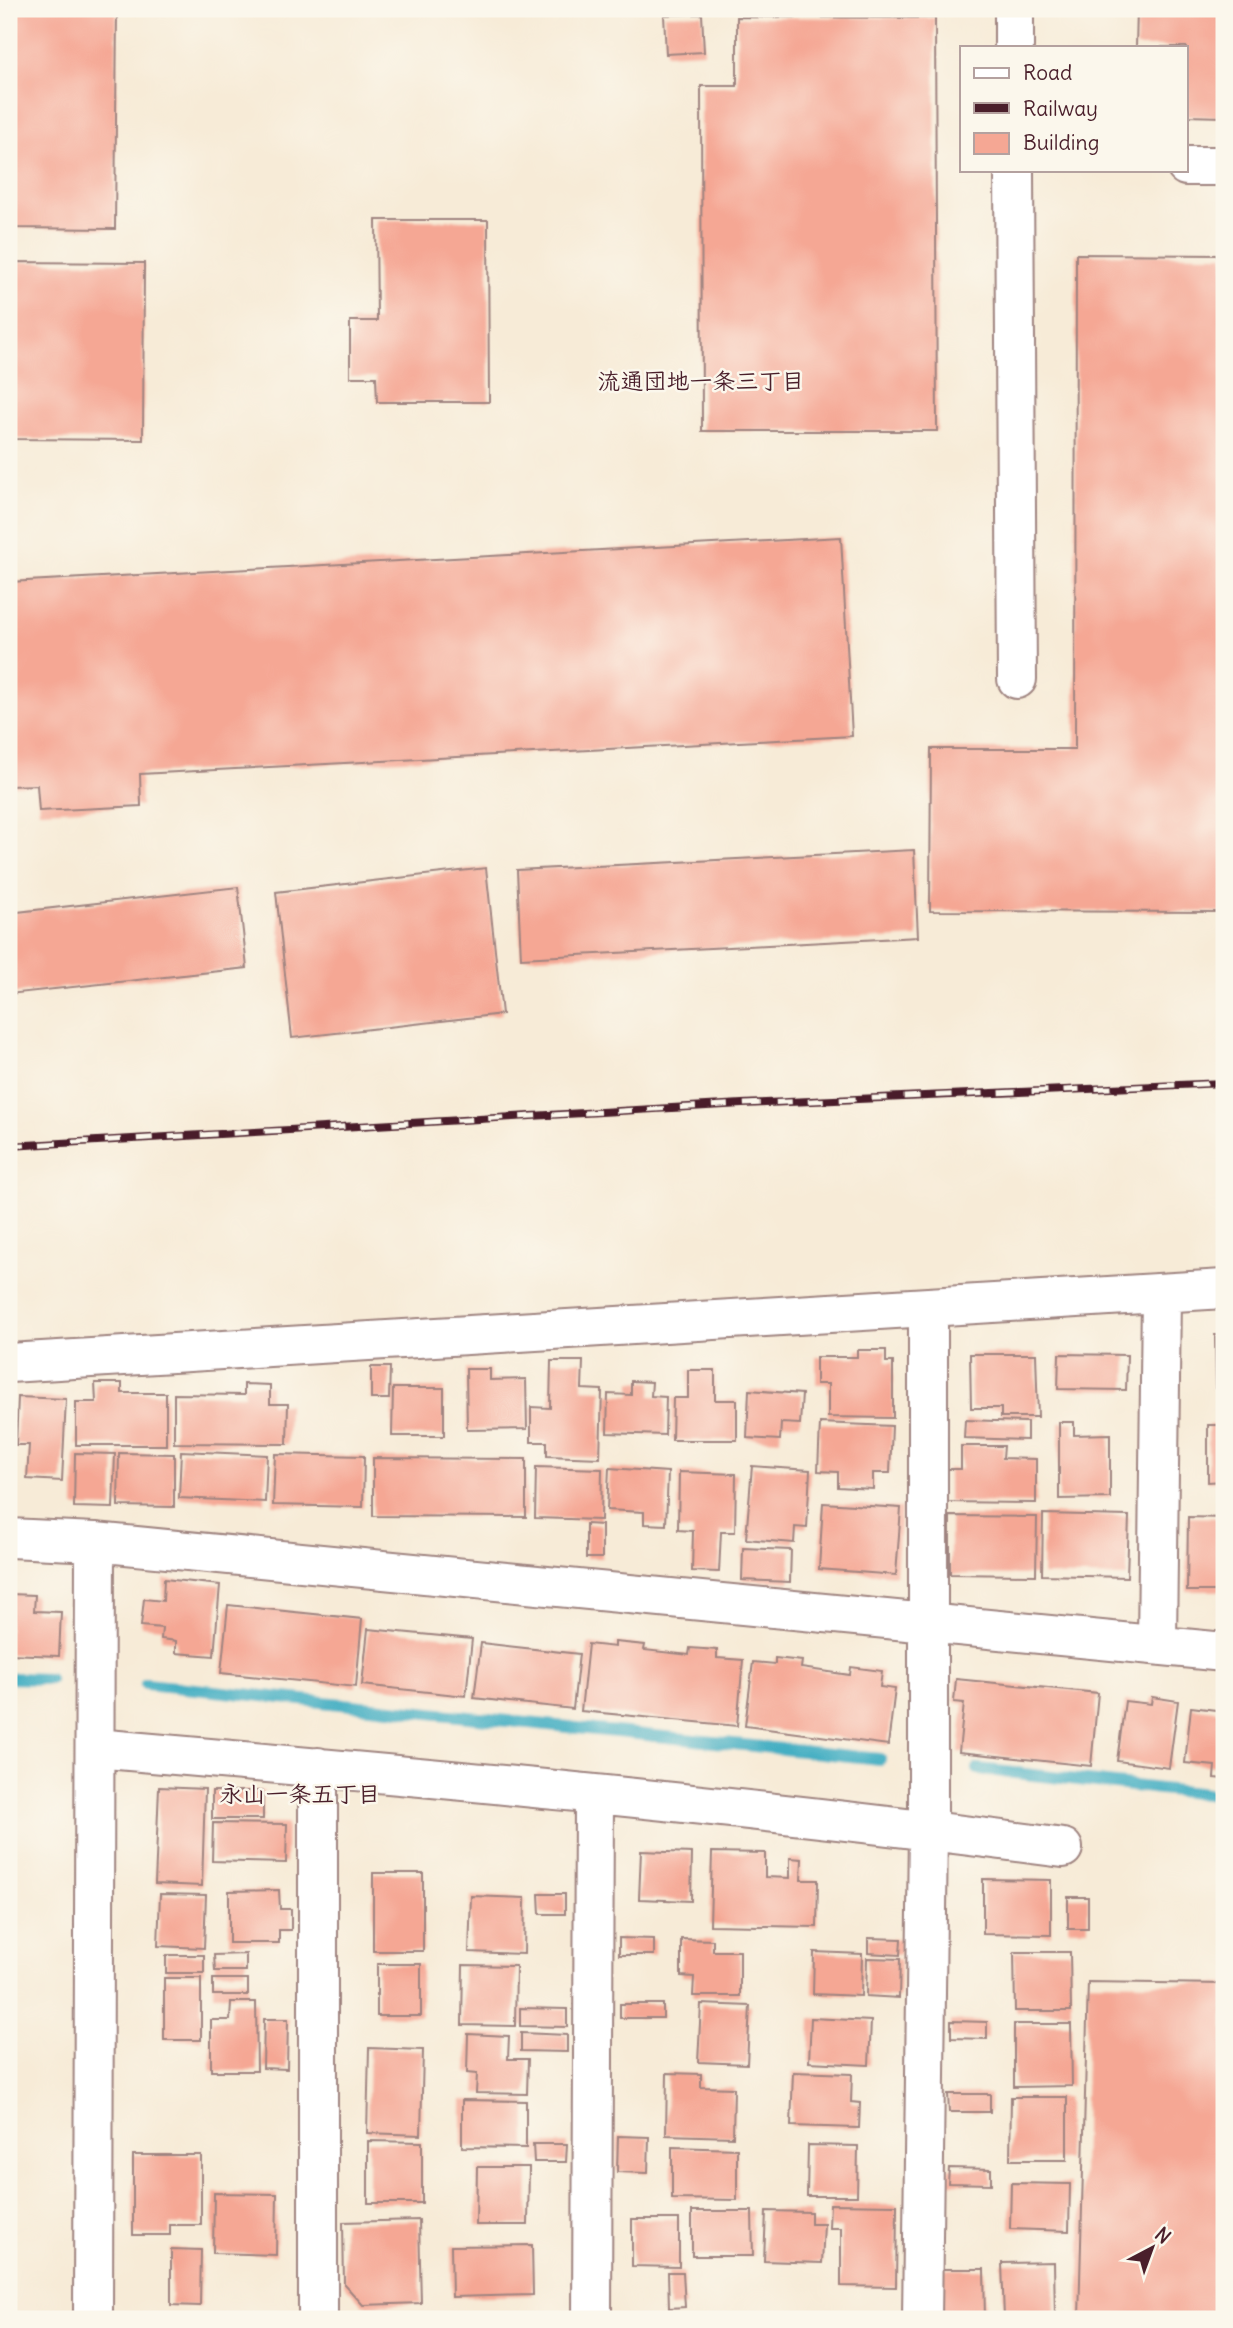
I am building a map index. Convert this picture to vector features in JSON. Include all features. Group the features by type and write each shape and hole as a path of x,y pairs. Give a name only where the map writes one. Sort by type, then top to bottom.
{"street":[{"path":"1014,9 1014,46"},
{"path":"1188,166 1224,166"},
{"path":"1014,172 1017,679"},
{"path":"9,1363 1224,1290"},
{"path":"1157,1644 1161,1294"},
{"path":"922,2319 928,1830 928,1308"},
{"path":"9,1538 95,1542 1224,1652"},
{"path":"93,2319 95,1542"},
{"path":"95,1748 594,1795 928,1830 1063,1848"},
{"path":"318,1767 318,2319"},
{"path":"592,2319 594,1795"}],"building":[{"path":"9,9 117,9 115,229 9,228"},
{"path":"1137,9 1224,9 1223,117 1188,116 1188,46 1136,46"},
{"path":"702,14 704,52 666,54 664,15"},
{"path":"737,17 935,18 937,431 702,431 701,86 737,86"},
{"path":"376,220 488,220 489,402 377,402 376,377 350,377 350,321 377,321"},
{"path":"1076,254 1224,255 1224,912 930,911 931,749 1075,749"},
{"path":"9,262 144,263 143,440 9,439"},
{"path":"841,537 852,736 140,774 141,806 39,811 37,785 9,786 9,582"},
{"path":"914,850 918,937 521,958 517,870"},
{"path":"486,868 502,1014 292,1038 276,892"},
{"path":"238,887 247,968 9,994 9,913"},
{"path":"1215,1335 1224,1335 1224,1388 1216,1388"},
{"path":"857,1350 886,1350 886,1362 893,1362 893,1418 828,1417 828,1384 816,1384 816,1357 857,1357"},
{"path":"970,1354 1036,1354 1038,1417 1001,1417 1001,1408 971,1408"},
{"path":"1059,1354 1127,1355 1126,1390 1058,1389"},
{"path":"551,1361 583,1361 582,1389 602,1390 600,1458 547,1456 547,1442 531,1442 531,1407 550,1408"},
{"path":"371,1367 390,1367 389,1399 371,1399"},
{"path":"466,1369 490,1369 490,1380 526,1379 527,1429 467,1430"},
{"path":"688,1370 715,1370 715,1400 737,1400 737,1440 672,1440 673,1398 688,1398"},
{"path":"631,1381 652,1382 651,1396 666,1397 665,1435 607,1433 608,1394 631,1395"},
{"path":"95,1383 122,1383 122,1393 166,1393 166,1445 76,1445 76,1402 96,1402"},
{"path":"244,1384 270,1385 270,1404 288,1404 287,1444 174,1443 174,1394 244,1395"},
{"path":"393,1388 444,1388 444,1436 392,1436"},
{"path":"749,1390 802,1394 800,1424 781,1423 780,1440 747,1438"},
{"path":"18,1397 66,1399 62,1481 27,1479 29,1445 16,1445"},
{"path":"965,1420 1027,1422 1027,1440 964,1438"},
{"path":"1059,1422 1074,1422 1074,1435 1110,1434 1110,1498 1059,1499"},
{"path":"820,1423 892,1426 890,1473 873,1473 873,1489 838,1487 838,1472 818,1471"},
{"path":"1208,1425 1224,1425 1224,1481 1208,1482"},
{"path":"961,1446 1004,1446 1003,1458 1036,1459 1036,1503 948,1502 948,1469 961,1469"},
{"path":"181,1451 267,1455 265,1502 179,1498"},
{"path":"75,1453 115,1454 113,1508 74,1507"},
{"path":"119,1453 174,1454 174,1507 118,1506"},
{"path":"275,1454 364,1456 363,1507 273,1505"},
{"path":"373,1458 526,1459 526,1517 373,1516"},
{"path":"752,1466 810,1470 807,1528 795,1527 794,1543 746,1539"},
{"path":"536,1467 602,1469 601,1520 535,1518"},
{"path":"609,1468 668,1472 666,1525 644,1524 644,1512 607,1510"},
{"path":"679,1472 736,1474 735,1532 721,1532 719,1572 692,1571 693,1531 678,1530"},
{"path":"823,1503 901,1508 896,1575 819,1569"},
{"path":"1043,1514 1129,1516 1127,1577 1042,1575"},
{"path":"950,1516 1037,1517 1036,1575 950,1574"},
{"path":"1188,1517 1224,1518 1224,1591 1187,1591"},
{"path":"586,1524 602,1525 602,1558 586,1558"},
{"path":"743,1548 791,1550 790,1582 742,1580"},
{"path":"164,1579 220,1585 214,1656 176,1653 176,1641 161,1639 162,1628 141,1626 144,1599 163,1601"},
{"path":"9,1594 35,1595 34,1611 61,1612 59,1656 9,1654"},
{"path":"228,1605 362,1619 356,1687 221,1673"},
{"path":"368,1629 472,1639 466,1696 362,1685"},
{"path":"615,1642 645,1645 644,1650 689,1655 690,1648 717,1650 717,1658 743,1660 737,1726 581,1711 588,1644 615,1647"},
{"path":"481,1643 579,1654 573,1709 474,1698"},
{"path":"775,1658 802,1661 801,1668 850,1675 851,1667 882,1671 880,1687 895,1689 888,1745 745,1726 753,1662 775,1664"},
{"path":"956,1679 1098,1693 1091,1766 959,1752 964,1703 954,1702"},
{"path":"1152,1697 1178,1701 1169,1768 1117,1761 1125,1701 1151,1704"},
{"path":"1191,1707 1224,1711 1224,1779 1214,1778 1215,1766 1185,1763"},
{"path":"159,1787 205,1789 202,1886 155,1884"},
{"path":"212,1791 263,1791 263,1819 212,1819"},
{"path":"213,1823 287,1824 286,1863 212,1861"},
{"path":"641,1851 692,1853 691,1901 639,1899"},
{"path":"712,1852 765,1853 765,1877 790,1878 790,1858 802,1859 801,1880 818,1880 817,1927 710,1925"},
{"path":"373,1873 423,1873 423,1951 373,1951"},
{"path":"983,1879 1051,1880 1051,1935 983,1934"},
{"path":"279,1890 280,1909 291,1909 291,1930 279,1930 279,1943 229,1943 229,1891"},
{"path":"160,1894 206,1895 204,1948 158,1946"},
{"path":"539,1894 565,1894 565,1914 540,1914"},
{"path":"471,1896 525,1898 524,1954 469,1952"},
{"path":"1068,1897 1088,1897 1088,1929 1068,1929"},
{"path":"619,1938 654,1939 654,1955 619,1955"},
{"path":"868,1938 901,1939 900,1955 868,1953"},
{"path":"681,1939 713,1940 713,1951 740,1951 740,1996 693,1996 694,1977 681,1976"},
{"path":"814,1952 862,1954 861,1996 813,1994"},
{"path":"1014,1952 1070,1952 1071,2011 1015,2011"},
{"path":"246,1954 246,1971 215,1971 214,1955"},
{"path":"166,1955 204,1955 204,1973 166,1973"},
{"path":"867,1958 900,1959 899,1998 866,1996"},
{"path":"377,1964 421,1964 421,2016 377,2016"},
{"path":"463,1965 516,1966 515,2026 462,2025"},
{"path":"164,1978 201,1978 201,2040 164,2040"},
{"path":"213,1979 248,1979 248,1995 213,1995"},
{"path":"1088,1982 1224,1984 1224,2319 1079,2319"},
{"path":"231,2002 256,2002 257,2071 211,2071 211,2020 230,2020"},
{"path":"620,2004 663,2004 663,2018 620,2018"},
{"path":"701,2004 750,2006 747,2064 698,2062"},
{"path":"520,2008 567,2009 567,2027 520,2026"},
{"path":"811,2018 871,2021 869,2065 809,2062"},
{"path":"264,2019 288,2019 287,2069 263,2068"},
{"path":"951,2021 987,2022 987,2039 951,2038"},
{"path":"1014,2024 1071,2024 1072,2086 1014,2087"},
{"path":"521,2033 567,2035 567,2052 521,2051"},
{"path":"468,2034 509,2036 508,2059 528,2059 527,2094 476,2093 477,2074 467,2073"},
{"path":"369,2048 423,2050 421,2135 367,2133"},
{"path":"793,2072 852,2074 851,2102 860,2103 859,2128 791,2126"},
{"path":"667,2073 701,2074 701,2087 734,2088 733,2137 666,2135"},
{"path":"948,2094 990,2094 990,2112 949,2112"},
{"path":"1011,2097 1067,2097 1067,2160 1010,2160"},
{"path":"462,2100 526,2101 526,2148 462,2147"},
{"path":"618,2136 649,2137 648,2173 617,2172"},
{"path":"368,2141 422,2142 422,2203 368,2203"},
{"path":"533,2144 567,2144 566,2162 534,2162"},
{"path":"808,2145 858,2146 857,2196 807,2196"},
{"path":"672,2147 737,2149 737,2200 672,2199"},
{"path":"133,2155 201,2155 201,2225 170,2225 170,2235 133,2235"},
{"path":"477,2167 529,2167 528,2225 476,2225"},
{"path":"949,2168 991,2169 991,2184 948,2183"},
{"path":"1011,2183 1070,2184 1069,2231 1010,2229"},
{"path":"214,2193 277,2194 276,2255 213,2253"},
{"path":"830,2204 897,2205 896,2287 841,2286 841,2228 829,2228"},
{"path":"692,2211 752,2211 753,2256 692,2256"},
{"path":"766,2211 811,2212 811,2224 824,2224 822,2263 764,2261"},
{"path":"632,2219 679,2219 679,2267 632,2266"},
{"path":"419,2220 421,2303 363,2305 344,2284 343,2222"},
{"path":"532,2245 533,2295 452,2297 451,2246"},
{"path":"171,2249 201,2250 200,2306 171,2305"},
{"path":"1054,2262 1055,2317 1004,2318 1002,2263"},
{"path":"938,2269 984,2269 985,2319 938,2319"},
{"path":"668,2272 683,2272 685,2307 669,2308"}],"waterway":[{"path":"9,1678 49,1679"},
{"path":"146,1684 880,1759"},
{"path":"978,1769 1224,1796"}],"railway":[{"path":"9,1146 742,1104 1224,1083"}],"district":[{"name":"流通団地一条三丁目","path":"701,381"},
{"name":"永山一条五丁目","path":"300,1794"}]}
